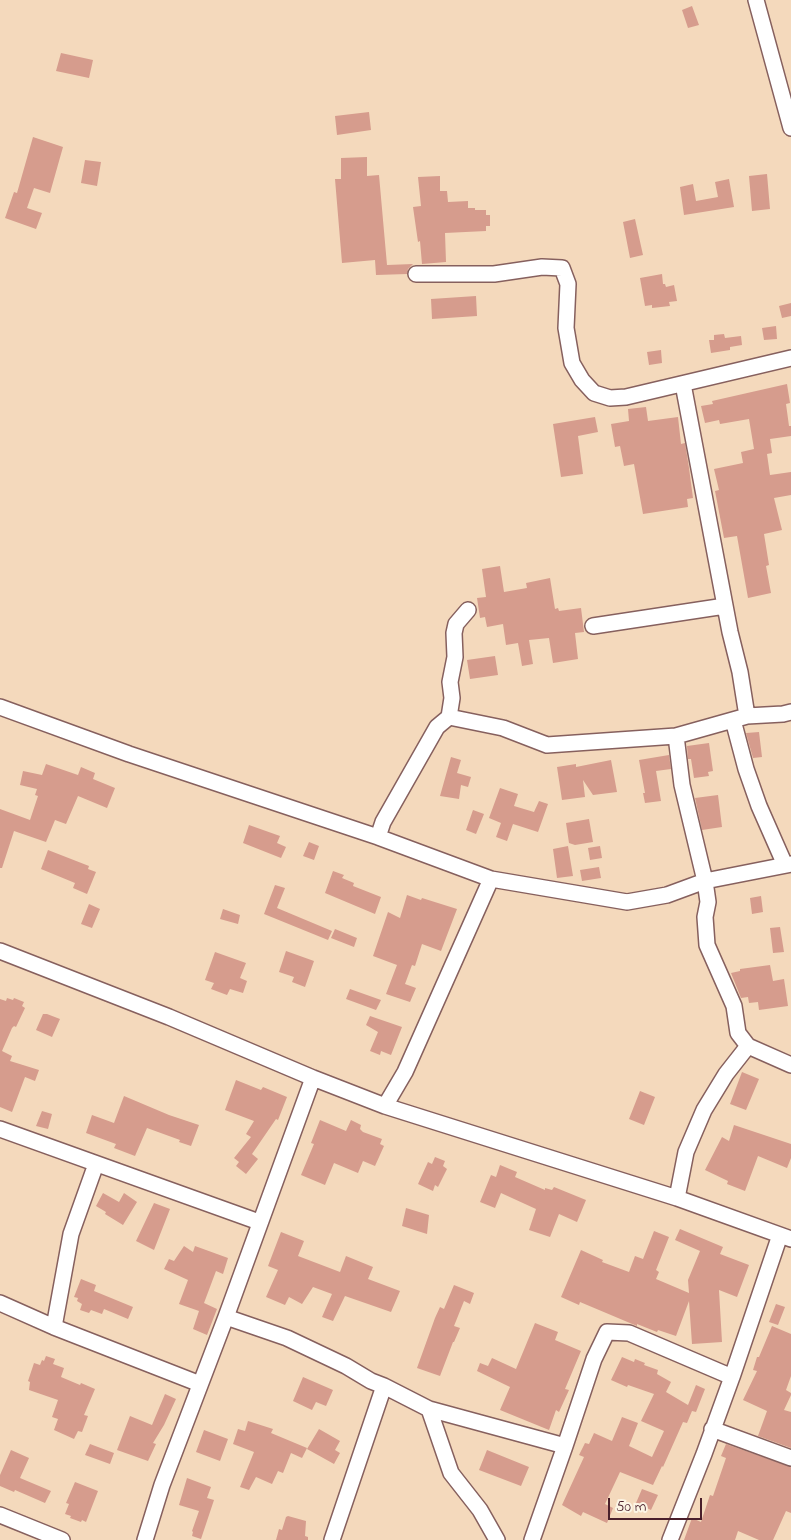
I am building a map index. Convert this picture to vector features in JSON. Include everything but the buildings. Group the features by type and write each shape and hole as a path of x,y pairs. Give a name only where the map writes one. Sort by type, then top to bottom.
{"street":[{"path":"756,0 791,128"},
{"path":"416,274 494,274 542,267 562,268 568,284 566,328 572,363 582,380 594,393 610,398 626,397 791,358"},
{"path":"0,707 129,754 378,837 492,880 627,902 667,895 705,881 788,864 759,806 746,769 740,718 740,672 730,632 683,384"},
{"path":"593,626 725,606"},
{"path":"378,837 383,822 437,727 449,717 452,698 450,682 454,657 454,633 456,624 468,610"},
{"path":"449,717 503,728 547,745 676,736 740,718 791,712"},
{"path":"676,736 682,785 705,881 708,902 705,917 707,945 734,1006 738,1033 748,1046 791,1065"},
{"path":"385,1106 405,1072 492,880"},
{"path":"0,951 169,1017 313,1078 385,1106 677,1198 785,1237 670,1540"},
{"path":"677,1198 686,1152 704,1110 726,1074 748,1046"},
{"path":"145,1540 162,1485 226,1317 313,1078"},
{"path":"0,1129 259,1222"},
{"path":"54,1327 71,1234 96,1164"},
{"path":"0,1303 54,1327 200,1384"},
{"path":"226,1317 287,1338 429,1409 566,1446"},
{"path":"532,1540 566,1446 594,1359 607,1332 629,1333 732,1378"},
{"path":"332,1540 384,1386"},
{"path":"429,1409 451,1473 480,1510 497,1540"},
{"path":"712,1429 791,1458"},
{"path":"0,1515 62,1540"}]}
